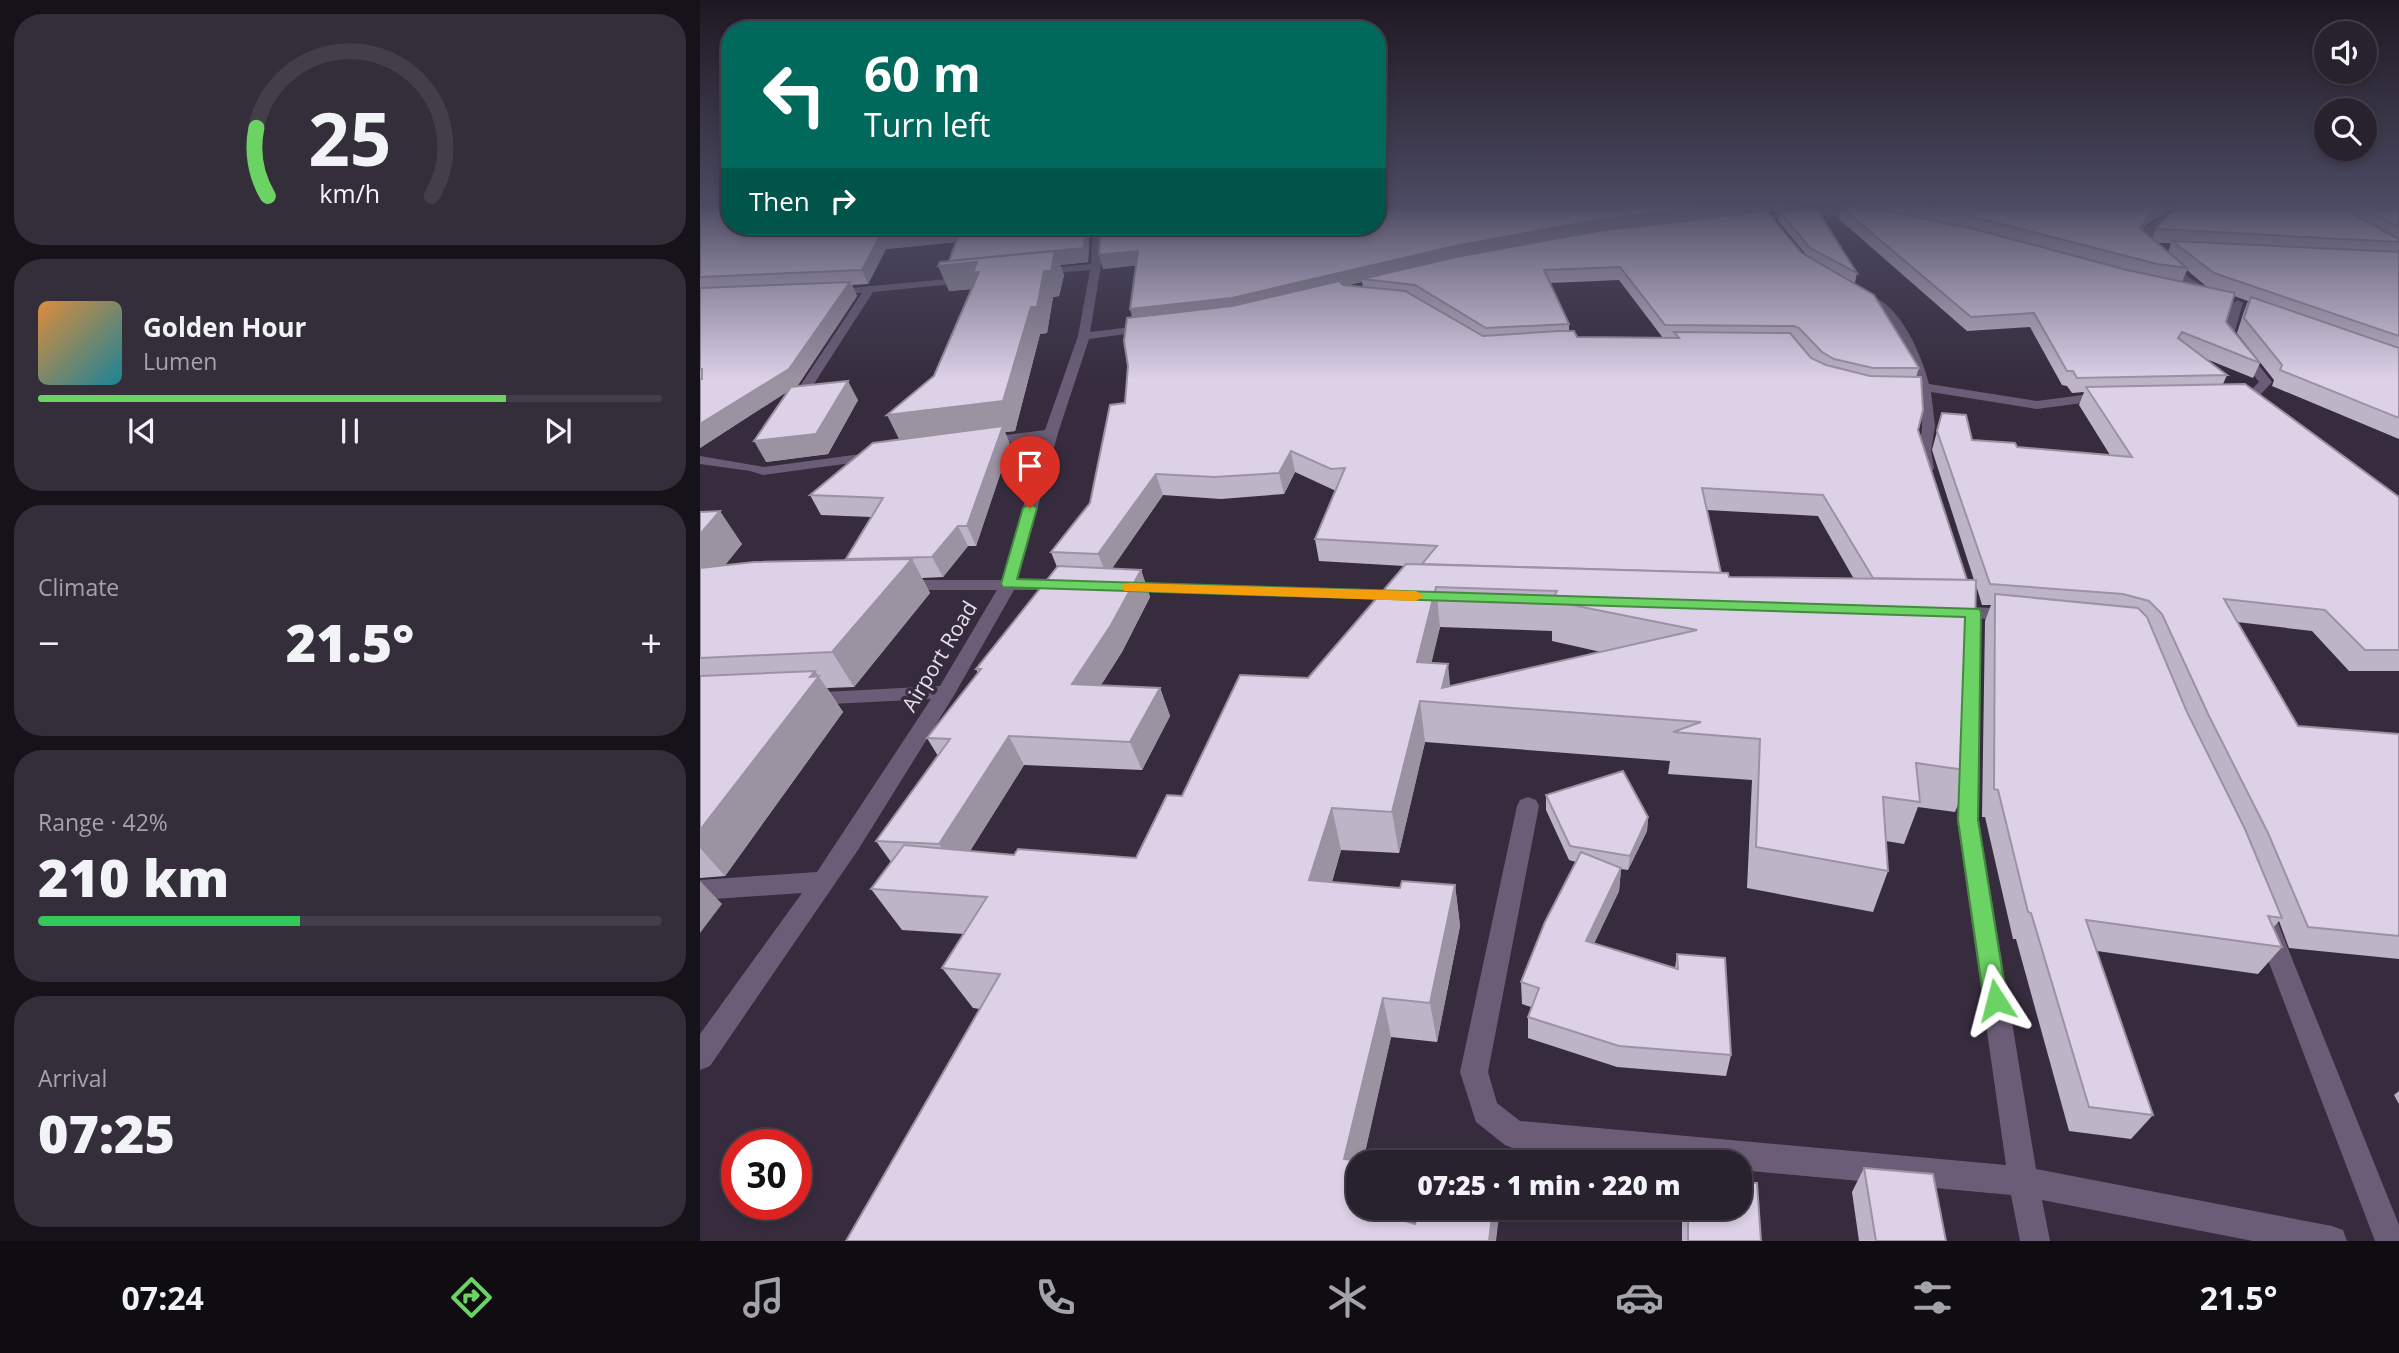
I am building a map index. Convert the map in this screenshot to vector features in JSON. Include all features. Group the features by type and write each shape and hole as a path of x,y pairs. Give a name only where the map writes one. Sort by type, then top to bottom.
{"street":[{"name":"Airport Road","path":"700,1057 825,881 946,692 1009,584 1051,433 1084,336 1096,264"},
{"path":"2168,264 2202,291"},
{"path":"1030,273 1096,267"},
{"path":"817,292 869,290 976,279"},
{"path":"2178,288 2202,291 2251,307"},
{"path":"789,412 869,290"},
{"path":"1852,290 1874,302 1896,322 1915,348 1924,387 1928,433 1922,450 1933,488"},
{"path":"2218,396 2257,391 2266,382 2228,334 2238,303"},
{"path":"1084,336 1153,328"},
{"path":"1897,392 1907,393 1924,387 2038,405 2085,397 2116,396"},
{"path":"968,444 1051,433"},
{"path":"700,460 756,461 763,471 886,454"},
{"path":"886,586 1079,586"},
{"path":"1107,586 1414,596"},
{"path":"1931,611 1971,606 2029,617"},
{"path":"1971,606 1973,640"},
{"path":"796,699 946,692"},
{"path":"1970,737 1968,820 2023,1181 2035,1241"},
{"path":"1528,806 1474,1072 1486,1112 1515,1135 2023,1181 2332,1241"},
{"path":"700,890 825,881"},
{"path":"2259,906 2390,1241"}],"building":[{"path":"700,264 865,264 862,270 700,277"},
{"path":"976,264 1052,264 1051,271 1044,271 1037,307 1031,307 1003,401 887,415 934,376 979,272 973,273"},
{"path":"1136,264 1378,264 1232,298 1130,309"},
{"path":"1426,264 1821,264 1874,295 1919,368 1873,368 1834,359 1822,352 1794,326 1665,325 1620,267 1544,270 1569,324 1486,328 1415,285 1362,279"},
{"path":"1840,264 1851,264 1857,273"},
{"path":"1908,264 2104,264 2235,293 2226,322 2260,363 2182,332 2178,338 2227,375 2077,378 2073,371 2067,371 2034,313 1971,317"},
{"path":"2157,264 2182,264 2187,268"},
{"path":"2202,264 2399,264 2399,336 2214,273"},
{"path":"1339,281 1343,285 1405,291 1483,336 1559,331 1574,331 1577,337 1679,338 1674,332 1790,333 1811,358 1826,365 1870,376 1921,377 1923,410 1918,430 1967,580 1873,578 1823,495 1702,488 1721,573 1422,564 1437,546 1315,539 1345,468 1331,469 1291,451 1279,473 1215,477 1156,474 1098,554 1051,552 1090,503 1110,405 1125,403 1128,366 1124,341 1127,318 1232,306"},
{"path":"850,282 789,369 700,424 700,288"},
{"path":"2251,297 2399,348 2399,418 2280,370 2282,365 2244,318"},
{"path":"848,381 816,434 754,441 791,387"},
{"path":"2245,384 2399,497 2399,650 2365,650 2325,610 2224,599 2298,726 2399,734 2399,936 2308,927 2268,833 2209,716 2162,614 2149,601 2123,594 1990,584 1937,431 1942,413 1966,415 1972,440 2015,443 2017,447 2132,457 2086,387"},
{"path":"1003,426 967,526 958,526 932,557 846,559 883,498 810,495 873,443"},
{"path":"720,511 700,534 700,512"},
{"path":"912,559 832,652 700,658 700,568 754,562"},
{"path":"1406,564 1728,573 1729,577 1976,580 1972,771 1916,763 1920,802 1883,797 1888,871 1756,847 1760,739 1673,732 1701,722 1420,701 1392,812 1332,808 1309,880 1400,888 1402,881 1455,885 1430,1003 1383,998 1344,1159 1346,1220 1402,1220 1415,1224 1416,1220 1492,1220 1489,1241 846,1241 1000,974 942,968 987,897 871,889 904,845 1014,855 1018,849 1136,858 1167,795 1182,796 1240,675 1308,678","holes":["1436,587 1557,591 1552,601 1697,630 1442,688 1448,664 1417,662"]},
{"path":"1058,566 1141,570 1111,625 1072,684 1160,688 1130,742 1009,736 939,844 876,841 950,739 927,738 981,669 976,669"},
{"path":"1995,594 2138,608 2147,617 2187,712 2245,829 2282,918 2268,916 2282,947 2086,920 2153,1115 2089,1107 2031,913 2028,912 1998,790 1994,789"},
{"path":"815,671 810,677 819,676 700,830 700,676"},
{"path":"1623,771 1648,817 1630,856 1570,846 1546,795"},
{"path":"1581,852 1621,868 1586,941 1678,969 1677,954 1725,958 1731,1055 1619,1046 1528,1017 1539,988 1521,982 1545,922"},
{"path":"1864,1168 1933,1174 1946,1241 1876,1241"},
{"path":"1752,1183 1757,1183 1761,1241 1688,1241 1688,1220 1752,1220"}],"slow traffic":[{"path":"1130,587 1416,596"}],"route":[{"path":"1030,508 1009,584 1973,612 1968,820 1996,1000"}]}
